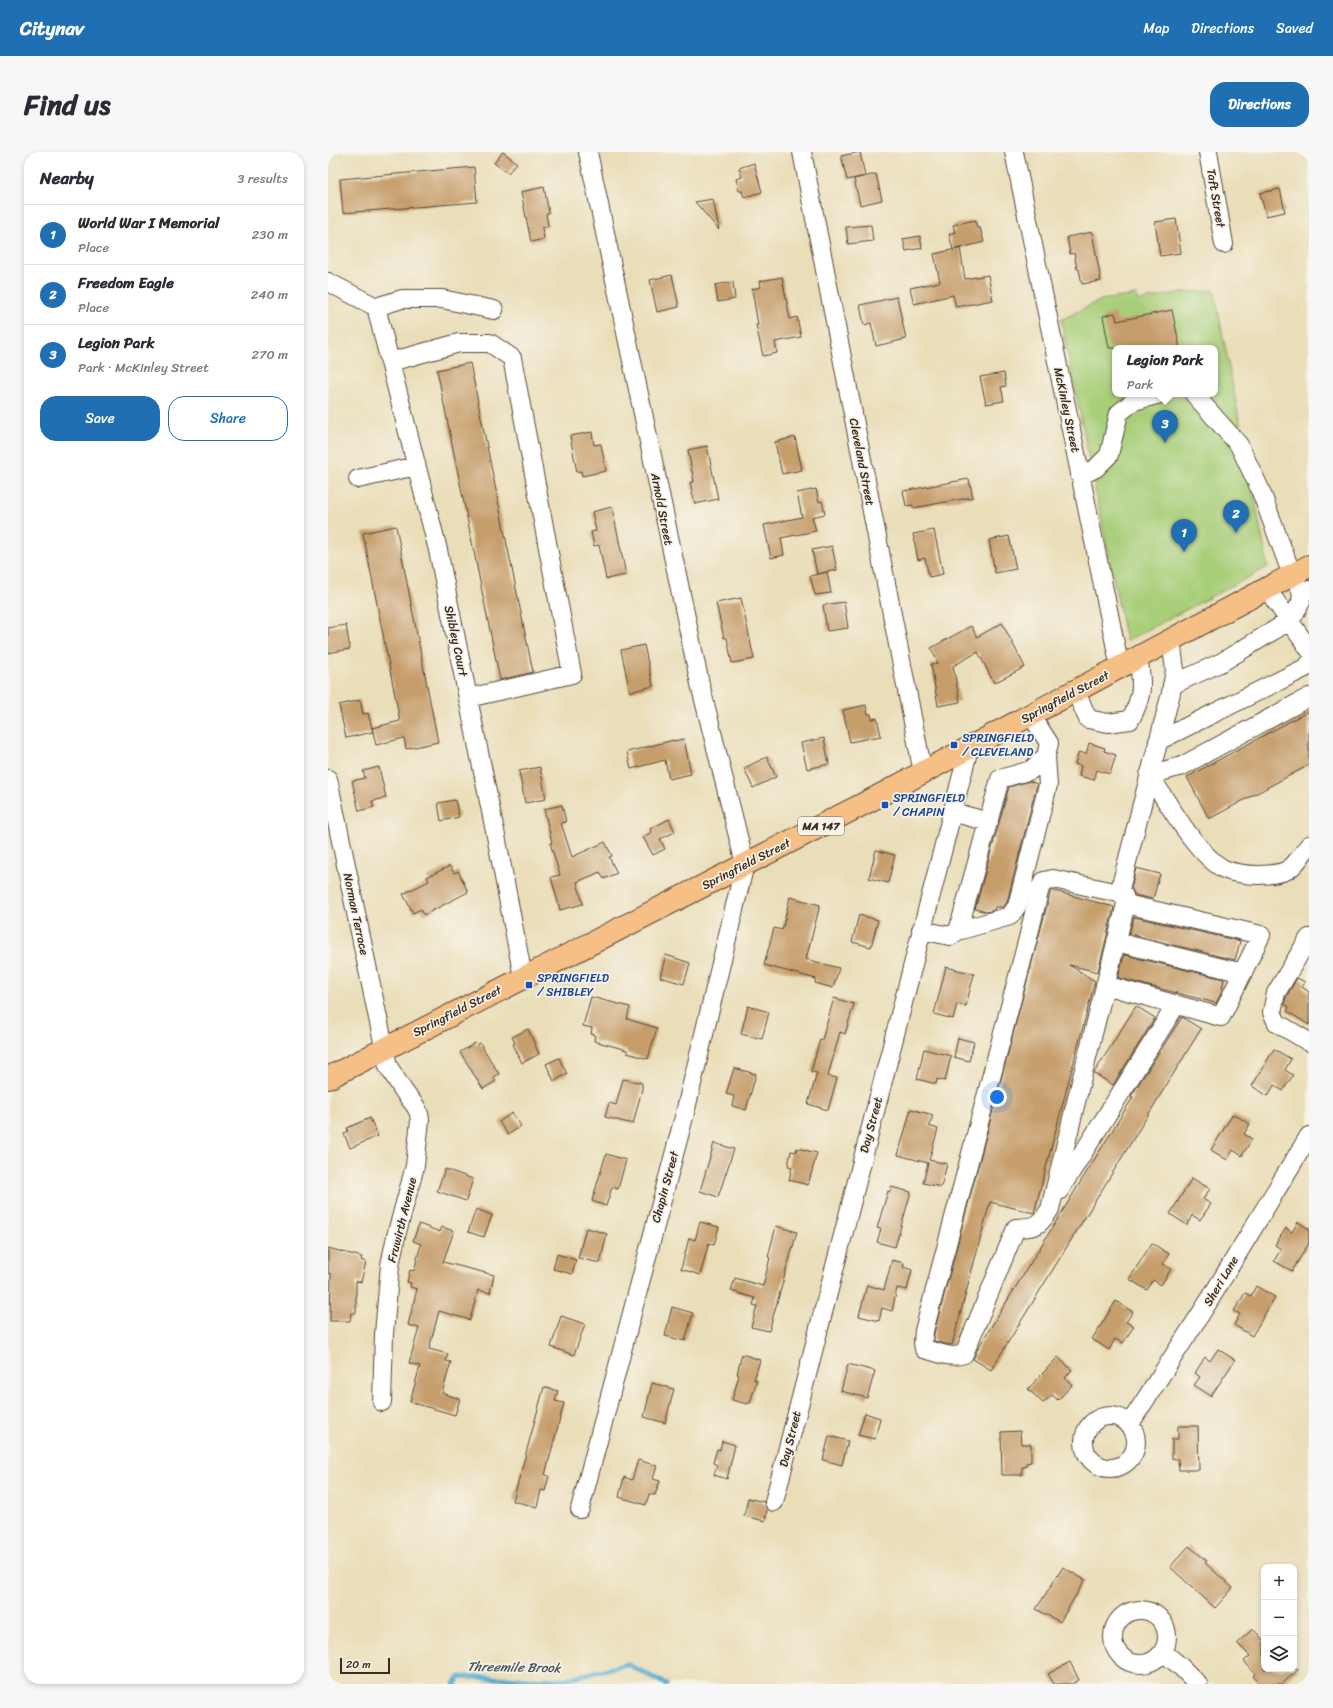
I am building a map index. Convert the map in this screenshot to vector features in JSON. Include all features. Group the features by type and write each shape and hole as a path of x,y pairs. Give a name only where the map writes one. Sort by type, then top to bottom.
{"main road":[{"name":"Springfield Street","path":"328,1078 923,773 1267,589 1303,581"}],"street":[{"name":"Arnold Street","path":"588,152 700,684 745,864"},
{"name":"Cleveland Street","path":"802,152 923,773"},
{"name":"McKinley Street","path":"1014,152 1080,476 1129,663 1142,682 1138,706 1130,720 1108,723 1088,719 1076,692"},
{"name":"Taft Street","path":"1208,152 1224,244"},
{"path":"328,282 376,307 402,299 442,299 494,310"},
{"name":"Shibley Court","path":"376,307 438,550 523,977"},
{"path":"390,362 459,343 490,343 512,358 572,674 468,698"},
{"path":"1080,476 1096,468 1109,455 1120,412 1134,401 1149,397"},
{"path":"1172,685 1222,662 1290,620 1301,602 1303,581 1239,445 1197,397"},
{"path":"358,478 416,466"},
{"path":"1267,589 1309,649"},
{"path":"1052,1204 1104,985 1116,942 1122,899 1149,775 1172,685 1175,670 1171,641"},
{"path":"1158,742 1306,667 1309,664"},
{"path":"1149,775 1182,766 1309,697"},
{"path":"922,930 950,936 958,931 1010,916 1017,906 1048,785 1046,756 1049,743 1031,715"},
{"name":"Day Street","path":"774,1502 969,748"},
{"path":"958,931 1000,779 1031,770 1046,756"},
{"path":"1149,775 1200,850 1223,869 1249,875 1276,874 1292,869 1309,845"},
{"name":"Norman Terrace","path":"328,779 384,1049"},
{"path":"952,812 988,822"},
{"name":"Chapin Street","path":"580,1509 682,1125 745,864"},
{"path":"1104,985 1221,1017 1261,935 1122,899 1053,879 1044,881 1040,888 924,1332 924,1349 941,1354 958,1356 964,1354 1016,1228 1031,1227 1042,1222 1176,1005"},
{"path":"1309,938 1276,993 1272,1012 1277,1023 1309,1042"},
{"path":"1116,942 1243,973"},
{"name":"Fruwirth Avenue","path":"382,1402 384,1327 390,1264 415,1166 420,1120 420,1112 416,1105 404,1092 388,1066 384,1049"},
{"name":"Sheri Lane","path":"1129,1425 1207,1304 1309,1136"},
{"path":"1163,1652 1198,1684"}],"green space":[{"path":"1214,290 1268,567 1126,641 1061,320 1101,300 1136,295 1138,301 1177,293"}],"building":[{"path":"503,152 517,163 508,173 494,163"},
{"path":"860,152 865,176 847,180 841,156"},
{"path":"754,163 762,192 744,197 742,191 739,191 736,179 742,177 739,168"},
{"path":"474,167 477,202 343,213 340,179"},
{"path":"876,174 882,200 860,205 854,179"},
{"path":"544,187 549,213 546,214 548,226 542,228 544,239 531,242 521,192"},
{"path":"1280,189 1285,212 1266,216 1260,193"},
{"path":"713,199 719,230 695,202"},
{"path":"1176,219 1181,253 1160,256 1155,222"},
{"path":"975,220 977,228 980,228 984,242 953,250 949,234 955,232 953,225"},
{"path":"871,225 873,241 848,244 846,227"},
{"path":"1092,232 1101,281 1082,284 1074,253 1070,254 1067,237"},
{"path":"920,236 922,248 906,251 903,239"},
{"path":"960,248 965,279 988,275 993,300 956,307 953,295 914,304 910,288 940,282 934,254"},
{"path":"672,275 679,307 657,312 650,280"},
{"path":"782,277 790,319 797,317 801,337 775,342 777,353 763,356 756,325 758,325 752,289 761,287 760,281"},
{"path":"733,282 735,299 718,302 715,285"},
{"path":"897,297 906,339 876,346 871,323 864,325 860,305"},
{"path":"1172,310 1179,345 1112,345 1112,348 1109,348 1103,316 1115,313 1117,321"},
{"path":"470,363 533,672 500,680 437,370"},
{"path":"1004,373 1006,386 1001,387 1004,401 986,404 980,377"},
{"path":"592,432 594,445 601,444 606,471 582,476 581,471 577,472 570,436"},
{"path":"795,437 802,470 782,474 775,442"},
{"path":"707,446 718,499 695,504 690,482 694,482 688,450"},
{"path":"969,479 973,497 913,508 913,505 906,506 903,491"},
{"path":"816,489 819,502 822,501 825,514 812,517 816,531 781,538 784,555 771,558 764,525 802,517 797,493"},
{"path":"612,507 626,575 606,579 599,545 594,546 591,532 596,531 592,512"},
{"path":"396,526 438,742 406,749 404,738 376,745 372,728 400,721 363,533"},
{"path":"934,530 943,574 929,577 925,558 918,560 913,534"},
{"path":"1009,536 1016,569 995,573 989,540"},
{"path":"832,546 837,570 817,574 812,550"},
{"path":"827,572 831,593 815,595 810,576"},
{"path":"741,598 754,659 732,663 727,638 724,638 716,603"},
{"path":"844,602 848,628 827,631 823,605"},
{"path":"1002,623 1025,667 994,683 978,652 953,666 960,702 938,706 931,664 938,663 931,648 971,626 977,637"},
{"path":"346,625 350,649 328,653 328,628"},
{"path":"644,645 653,686 630,692 621,650"},
{"path":"360,700 363,714 368,713 373,732 346,738 339,705"},
{"path":"866,705 868,714 871,714 872,719 877,718 881,736 850,742 843,710"},
{"path":"1309,711 1309,765 1209,819 1187,777"},
{"path":"824,738 829,764 807,769 801,743"},
{"path":"684,739 691,774 669,779 665,760 631,769 627,752 674,740"},
{"path":"1089,743 1105,748 1104,751 1116,755 1110,774 1097,770 1094,780 1079,776 1081,766 1075,764 1079,752 1086,754"},
{"path":"767,757 776,777 753,788 744,768"},
{"path":"379,767 386,798 372,801 374,807 359,811 352,781 365,778 363,771"},
{"path":"540,767 546,799 525,803 519,771"},
{"path":"1030,781 1037,784 1007,902 1004,907 995,907 994,910 986,912 975,909 1009,787"},
{"path":"455,800 459,817 441,821 438,803"},
{"path":"562,805 566,822 561,823 572,857 605,842 612,856 609,857 617,873 604,879 600,872 577,882 583,904 560,910 551,877 560,875 550,843 552,843 544,809"},
{"path":"669,819 675,832 660,839 665,849 653,855 643,837 652,832 650,829"},
{"path":"876,850 895,855 888,883 869,878"},
{"path":"450,866 454,873 458,871 468,892 424,915 421,909 413,913 403,894 429,881 427,877"},
{"path":"1136,868 1160,874 1153,899 1135,895 1131,888"},
{"path":"1051,890 1114,907 1098,972 1069,965 1095,981 1034,1213 990,1202 952,1345 946,1344 934,1341 934,1333"},
{"path":"790,897 820,905 806,959 839,968 833,988 815,983 816,979 764,965 774,928 782,930"},
{"path":"859,915 878,920 871,947 852,942"},
{"path":"1134,917 1240,941 1235,960 1129,934"},
{"path":"666,955 690,963 684,984 660,977"},
{"path":"1124,955 1224,979 1221,994 1216,1003 1118,978"},
{"path":"946,967 974,974 966,1006 957,1004 953,1019 934,1014"},
{"path":"1297,978 1305,982 1302,987 1309,992 1309,1025 1287,1011 1289,1007 1284,1004 1286,997"},
{"path":"591,997 630,1007 627,1019 657,1028 648,1059 627,1053 627,1050 594,1041 595,1035 591,1034 592,1028 583,1026"},
{"path":"834,998 854,1004 845,1034 840,1032 828,1076 837,1078 828,1110 808,1104 817,1073 811,1072 820,1039 822,1040"},
{"path":"748,1006 769,1012 762,1039 741,1034"},
{"path":"1136,1006 1155,1018 1113,1085 1094,1073"},
{"path":"1182,1017 1201,1029 991,1370 973,1359 978,1348 1133,1097 1131,1096"},
{"path":"528,1029 539,1054 522,1063 513,1044 515,1043 512,1037"},
{"path":"958,1038 974,1042 969,1061 954,1057"},
{"path":"475,1043 477,1045 480,1043 499,1074 493,1078 496,1081 483,1089 460,1052"},
{"path":"924,1049 951,1056 945,1081 937,1079 936,1084 917,1079"},
{"path":"1274,1049 1291,1059 1285,1070 1293,1075 1283,1091 1274,1085 1268,1096 1252,1086"},
{"path":"559,1058 567,1074 554,1081 546,1064"},
{"path":"734,1068 756,1074 746,1110 732,1106 734,1096 726,1094"},
{"path":"623,1079 642,1083 642,1089 633,1124 605,1117 609,1103 616,1105"},
{"path":"911,1109 933,1115 929,1126 938,1129 929,1160 947,1164 941,1187 923,1183 928,1163 898,1155"},
{"path":"512,1113 521,1126 508,1135 499,1122"},
{"path":"1233,1114 1250,1124 1244,1134 1252,1139 1242,1156 1233,1150 1227,1160 1211,1150"},
{"path":"370,1118 378,1136 350,1148 344,1134 348,1131 347,1128"},
{"path":"714,1143 734,1149 718,1197 700,1191"},
{"path":"797,1148 817,1153 808,1185 789,1180 792,1167 788,1166 791,1151 796,1152"},
{"path":"606,1154 626,1160 618,1189 612,1187 606,1206 592,1201"},
{"path":"445,1169 473,1179 466,1201 437,1191"},
{"path":"1192,1178 1210,1189 1203,1199 1211,1204 1200,1220 1192,1215 1187,1225 1170,1214"},
{"path":"891,1187 911,1192 895,1247 877,1242 881,1229 877,1228 888,1191 890,1192"},
{"path":"476,1209 492,1215 484,1237 468,1232"},
{"path":"700,1222 719,1227 714,1245 709,1243 700,1275 681,1269 689,1238 695,1240"},
{"path":"1298,1222 1309,1229 1309,1243 1292,1271 1274,1261 1281,1249 1275,1245 1286,1228 1292,1232"},
{"path":"419,1224 440,1232 442,1227 454,1231 443,1262 494,1275 490,1293 478,1290 470,1320 439,1311 429,1349 448,1354 446,1361 451,1362 442,1393 460,1399 455,1415 410,1402 420,1366 409,1363 419,1328 408,1325 417,1289 410,1287 411,1283 407,1282 410,1270 414,1271 421,1244 413,1241"},
{"path":"776,1226 797,1232 769,1331 751,1327 757,1306 753,1305 755,1298 731,1291 735,1278 763,1286 770,1258 768,1257"},
{"path":"586,1228 607,1234 600,1263 578,1258"},
{"path":"1152,1243 1169,1254 1162,1264 1171,1269 1161,1285 1153,1280 1147,1290 1129,1279"},
{"path":"328,1248 362,1257 361,1260 366,1262 361,1282 356,1281 356,1313 351,1313 350,1321 330,1321 331,1274 328,1273"},
{"path":"557,1254 576,1260 572,1274 553,1269"},
{"path":"892,1260 904,1263 903,1267 912,1270 907,1290 897,1288 892,1311 882,1308 879,1321 859,1316 867,1285 884,1290"},
{"path":"1256,1286 1275,1297 1252,1336 1234,1325 1240,1314 1234,1311 1245,1293 1251,1296"},
{"path":"1116,1301 1133,1312 1126,1322 1134,1326 1123,1343 1115,1339 1109,1350 1092,1339"},
{"path":"672,1307 693,1313 685,1341 665,1336"},
{"path":"561,1316 585,1324 574,1355 551,1347"},
{"path":"1218,1349 1235,1360 1211,1396 1194,1385 1200,1377 1195,1373 1205,1357 1210,1361"},
{"path":"742,1354 760,1360 754,1380 757,1380 750,1403 747,1404 732,1400 739,1375 737,1374"},
{"path":"1058,1357 1072,1370 1065,1378 1072,1385 1058,1400 1052,1395 1043,1403 1028,1389"},
{"path":"848,1364 875,1371 867,1398 841,1391"},
{"path":"652,1383 674,1389 665,1423 644,1417"},
{"path":"544,1387 558,1391 555,1401 564,1403 545,1475 549,1476 545,1491 541,1490 537,1507 513,1501"},
{"path":"865,1413 880,1418 875,1439 858,1435"},
{"path":"1178,1426 1198,1426 1199,1470 1179,1470 1178,1459 1172,1459 1172,1439 1178,1439"},
{"path":"1020,1431 1021,1444 1031,1444 1031,1462 1026,1463 1026,1467 1022,1467 1022,1475 1002,1475 1001,1432"},
{"path":"829,1436 848,1441 842,1465 823,1460"},
{"path":"722,1441 735,1445 727,1479 714,1475 717,1465 713,1463 717,1449 720,1450"},
{"path":"638,1460 657,1466 653,1479 660,1481 655,1495 649,1494 646,1505 619,1497 624,1477 632,1480"},
{"path":"748,1498 764,1502 767,1510 765,1521 744,1516"},
{"path":"1189,1546 1207,1561 1205,1563 1233,1588 1215,1608 1170,1567"},
{"path":"1063,1567 1085,1580 1060,1622 1036,1609"},
{"path":"1253,1629 1261,1638 1261,1672 1296,1672 1282,1684 1260,1684 1253,1676 1255,1674 1244,1661 1250,1656 1237,1643"},
{"path":"1070,1662 1079,1680 1072,1684 1054,1684 1048,1674"}],"waterway":[{"name":"Threemile Brook","path":"455,1684 460,1677 563,1680 627,1664 666,1684"}],"place":[{"name":"Legion Park","path":"1165,443"},
{"name":"Freedom Eagle","path":"1236,533"},
{"name":"World War I Memorial","path":"1184,552"},
{"name":"SPRINGFIELD / CLEVELAND","path":"954,745"},
{"name":"SPRINGFIELD / CHAPIN","path":"885,805"},
{"name":"SPRINGFIELD / SHIBLEY","path":"529,985"}]}
